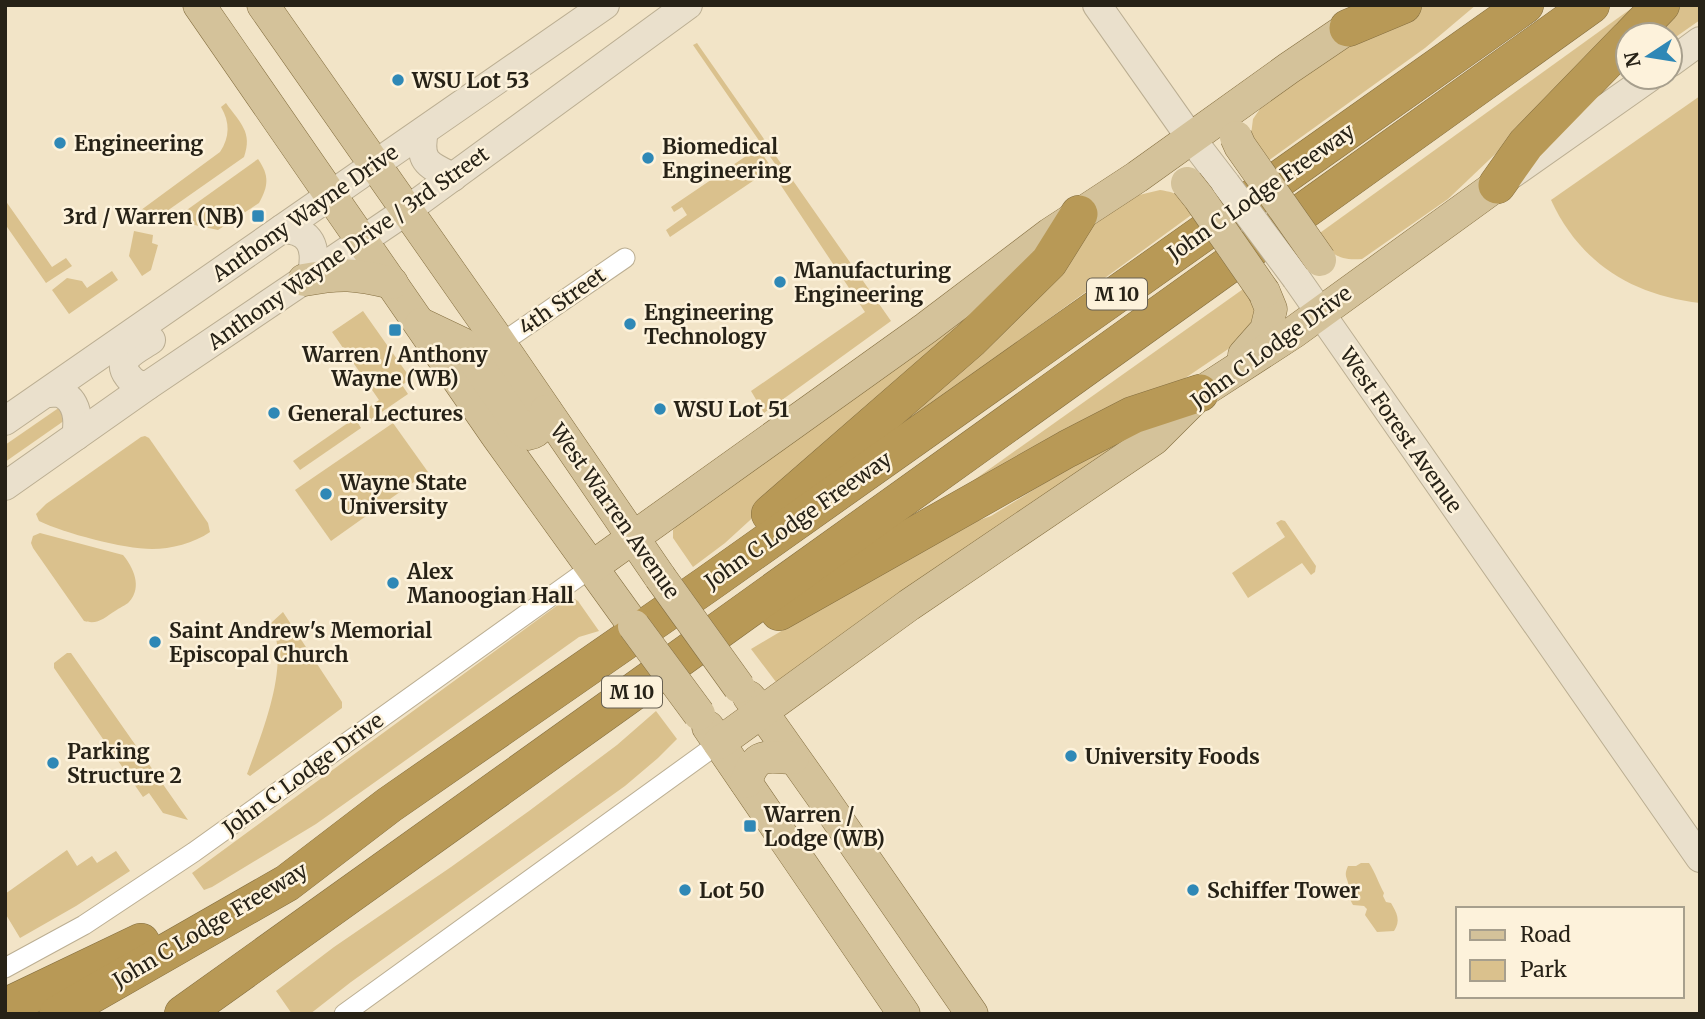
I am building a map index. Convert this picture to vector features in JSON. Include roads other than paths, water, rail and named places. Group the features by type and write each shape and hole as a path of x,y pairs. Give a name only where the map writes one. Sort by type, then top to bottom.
{"highway":[{"path":"1348,28 1402,5"},
{"name":"John C Lodge Freeway","path":"58,1014 287,883 389,805 709,583 1525,5"},
{"name":"John C Lodge Freeway","path":"183,1014 1591,5"},
{"path":"1646,21 1661,5"},
{"path":"1497,185 1526,144 1614,53"},
{"path":"709,583 710,568 970,340 1049,262 1079,214"},
{"path":"327,911 389,887 781,610 1067,449 1133,415 1211,386"},
{"path":"5,1007 181,923 348,821 389,805"}],"main road":[{"path":"200,5 563,527 699,714 904,1014"},
{"path":"239,5 256,29 293,48"},
{"name":"West Warren Avenue","path":"263,5 660,577 739,687 762,712 971,1014"},
{"path":"592,567 926,328 1079,214 1137,177 1190,137 1348,28"},
{"path":"1248,97 1234,120 1236,138 1308,269 1340,275 1378,271"},
{"path":"1137,177 1166,173 1187,183 1264,292 1271,309 1266,330 1211,386"},
{"name":"John C Lodge Drive","path":"762,712 909,605 1154,439 1211,386 1320,313 1497,185"},
{"path":"393,285 406,258 424,253 441,260"},
{"path":"308,277 349,274 393,285"},
{"path":"420,323 463,344 522,430 528,434 534,433 539,429 546,411"},
{"path":"563,527 588,517 595,508 601,490"},
{"path":"719,743 762,712"},
{"path":"746,782 757,761 763,757 793,758"}],"street":[{"name":"Anthony Wayne Drive","path":"5,421 605,5"},
{"name":"Anthony Wayne Drive / 3rd Street","path":"5,486 147,386 406,211 688,5"},
{"name":"West Forest Avenue","path":"1097,5 1226,184 1308,269 1320,313 1700,858"},
{"path":"1348,28 1379,5"},
{"name":"John C Lodge Drive","path":"1497,185 1630,91"},
{"path":"424,131 421,150 423,156 433,168 453,177"},
{"path":"282,229 294,229 302,233 311,244 315,260 308,277"},
{"name":"4th Street","path":"500,344 625,258"},
{"path":"147,386 131,381 123,366 124,360 183,317 202,284"},
{"path":"48,393 60,393 74,406 78,417 76,436"},
{"name":"John C Lodge Drive","path":"5,968 84,925 194,852 592,567"},
{"path":"344,1014 719,743"}],"place":[{"name":"WSU Lot 53","path":"398,80"},
{"name":"Engineering","path":"60,143"},
{"name":"Biomedical Engineering","path":"648,158"},
{"name":"3rd / Warren (NB)","path":"258,216"},
{"name":"Manufacturing Engineering","path":"780,282"},
{"name":"Engineering Technology","path":"630,324"},
{"name":"Warren / Anthony Wayne (WB)","path":"395,330"},
{"name":"WSU Lot 51","path":"660,409"},
{"name":"General Lectures","path":"274,413"},
{"name":"Wayne State University","path":"326,494"},
{"name":"Alex Manoogian Hall","path":"393,583"},
{"name":"Saint Andrew's Memorial Episcopal Church","path":"155,642"},
{"name":"University Foods","path":"1071,756"},
{"name":"Parking Structure 2","path":"53,763"},
{"name":"Warren / Lodge (WB)","path":"750,826"},
{"name":"Lot 50","path":"685,890"},
{"name":"Schiffer Tower","path":"1193,890"}]}
